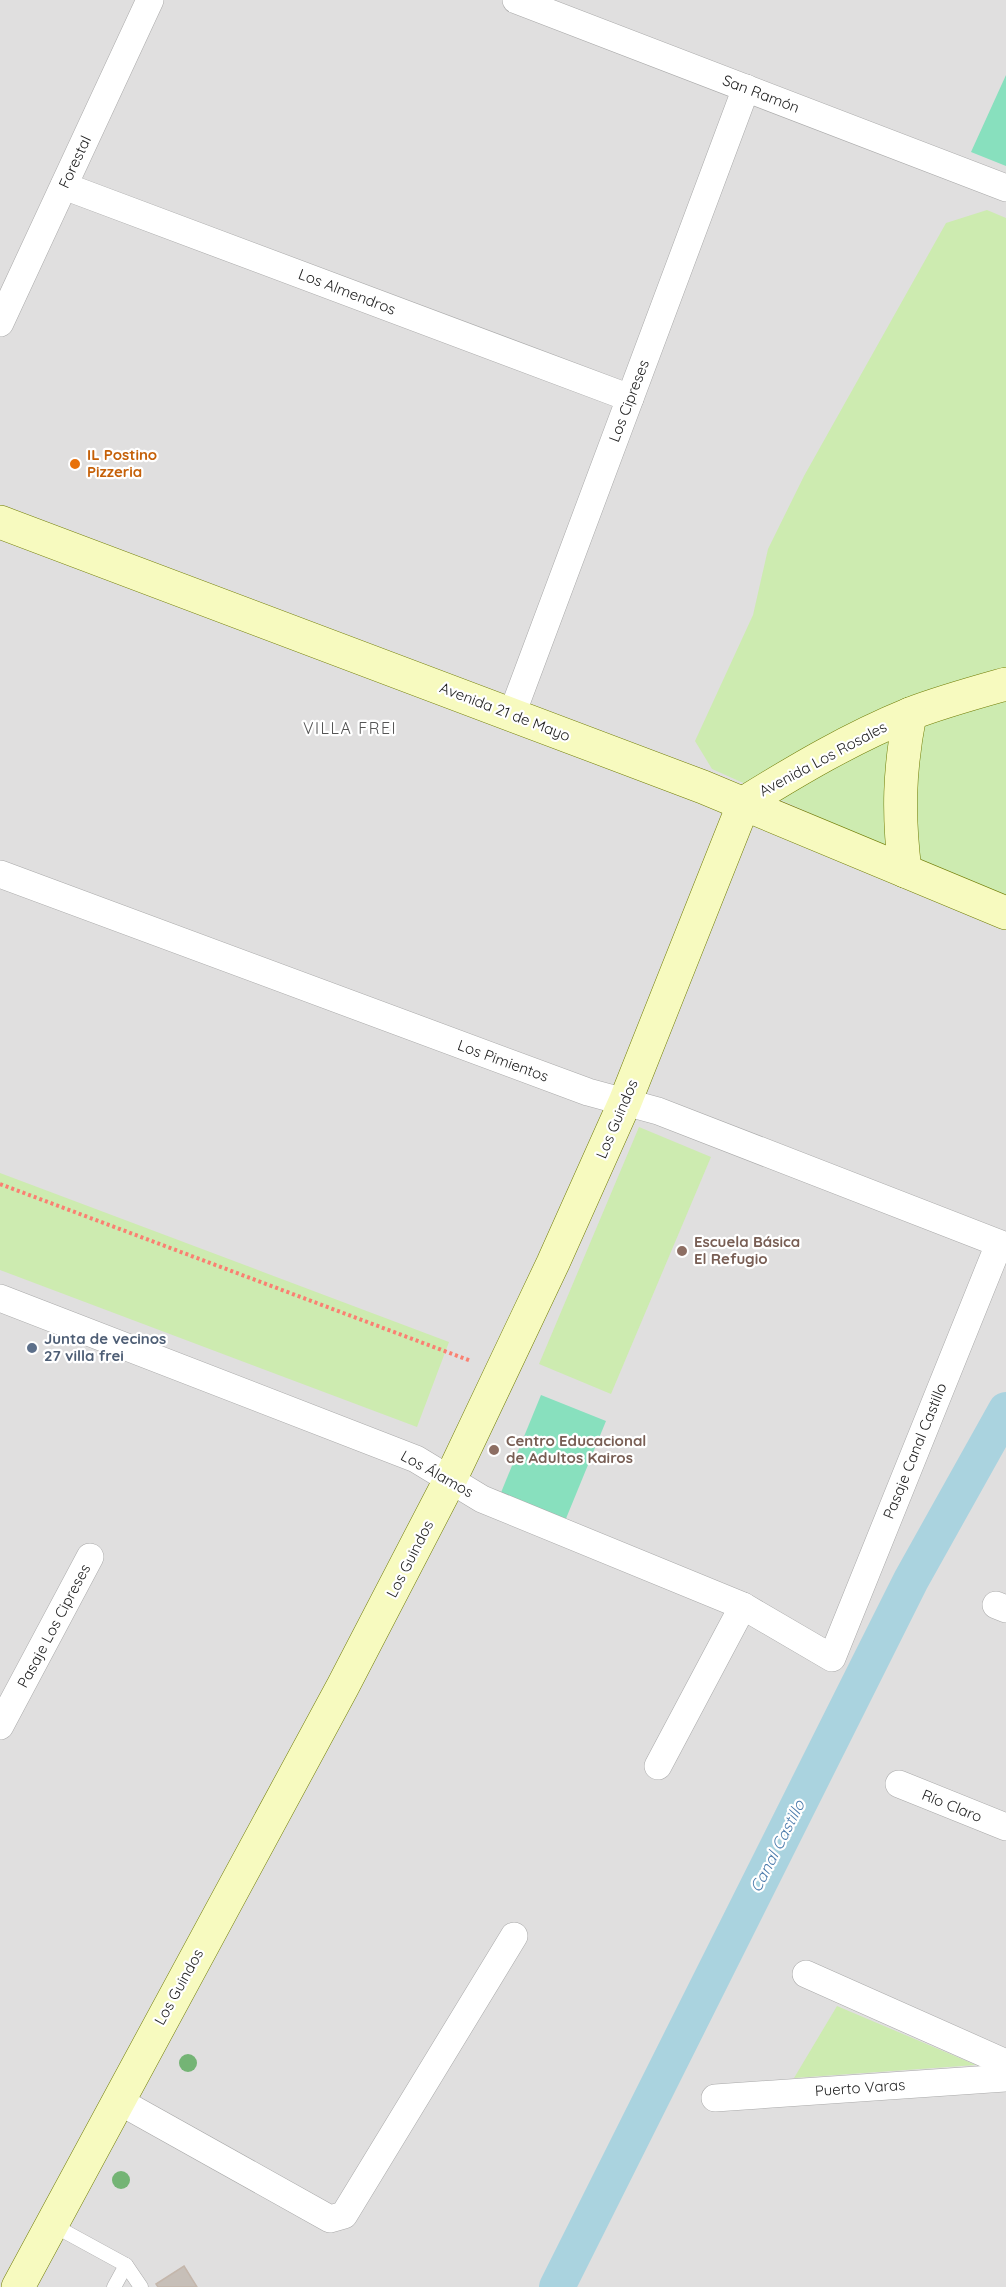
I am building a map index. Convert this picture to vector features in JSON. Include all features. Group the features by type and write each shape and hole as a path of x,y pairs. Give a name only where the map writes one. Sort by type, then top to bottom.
{"street":[{"name":"Forestal","path":"0,323 150,0"},
{"name":"San Ramón","path":"516,0 1006,188"},
{"name":"Los Cipreses","path":"512,714 746,88"},
{"name":"Los Almendros","path":"64,186 630,398"},
{"name":"Avenida 21 de Mayo","path":"0,522 744,802 1006,914"},
{"name":"Avenida Los Rosales","path":"744,802 838,748 910,714 1006,684"},
{"path":"905,871 899,788 910,714"},
{"name":"Los Guindos","path":"18,2287 117,2100 343,1686 450,1480 502,1372 625,1102 744,802"},
{"name":"Los Pimientos","path":"0,874 588,1092 658,1111 1002,1245"},
{"name":"Pasaje Canal Castillo","path":"832,1658 1002,1245"},
{"name":"Los Álamos","path":"0,1298 416,1459 482,1499 743,1606 832,1658"},
{"name":"Pasaje Los Cipreses","path":"0,1726 90,1557"},
{"path":"658,1766 743,1606"},
{"name":"Río Claro","path":"899,1784 1006,1827"},
{"path":"117,2100 330,2219 344,2215 514,1936"},
{"path":"806,1974 1006,2063"},
{"name":"Puerto Varas","path":"715,2098 1006,2078"}],"lane":[{"path":"51,2224 126,2265 141,2287"},
{"path":"114,2287 126,2265"}],"path":[{"path":"0,1184 502,1372"}],"shaded area":[{"path":"0,0 1006,0 1006,2287 0,2287"}],"green space":[{"path":"1006,75 1006,166 971,152"},
{"path":"987,210 1006,218 1006,901 712,769 695,741 753,615 768,549 804,476 946,223"},
{"path":"639,1127 711,1157 611,1394 539,1364"},
{"path":"0,1173 449,1342 417,1427 0,1270"},
{"path":"541,1395 606,1421 565,1521 500,1495"},
{"path":"837,2006 976,2065 794,2078"}],"building":[{"path":"184,2266 197,2287 158,2287 156,2284"}],"waterway":[{"name":"Canal Castillo","path":"557,2287 911,1580 1006,1410"}],"place":[{"name":"IL Postino Pizzeria","path":"75,464"},
{"name":"Escuela Básica El Refugio","path":"682,1251"},
{"name":"Junta de vecinos 27 villa frei","path":"32,1348"},
{"name":"Centro Educacional de Adultos Kairos","path":"494,1450"}],"district":[{"name":"VILLA FREI","path":"350,728"}]}
